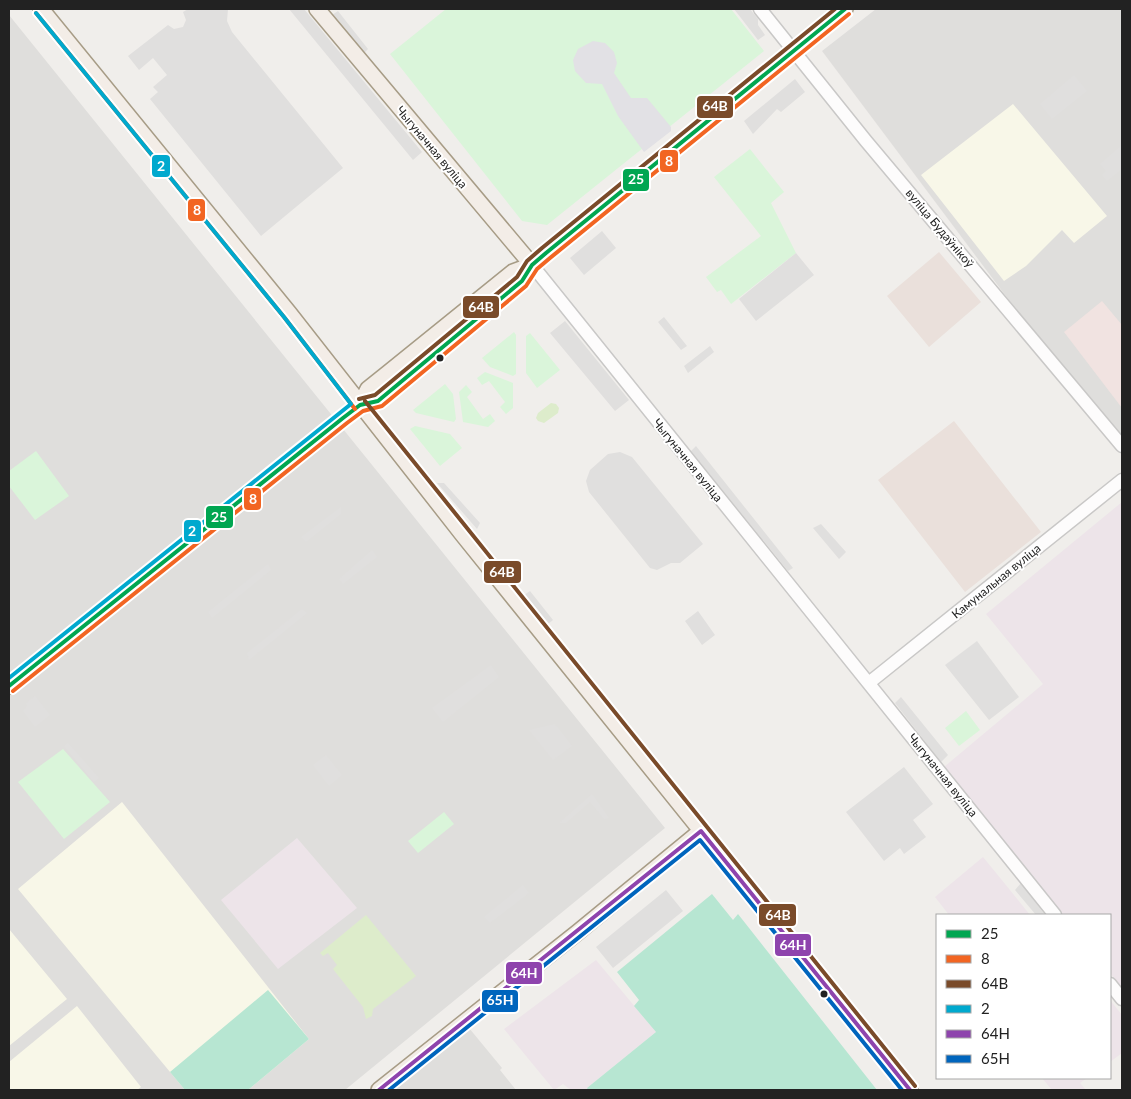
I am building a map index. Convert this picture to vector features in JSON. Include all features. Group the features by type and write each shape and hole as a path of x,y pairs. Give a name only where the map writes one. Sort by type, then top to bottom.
{"main road":[{"path":"40,9 289,313 360,405 910,1090"},
{"name":"Чыгуначная вуліца","path":"317,9 532,265"},
{"path":"9,686 360,405 378,400 522,281 532,265 845,9"},
{"path":"379,1090 578,932 701,831"}],"street":[{"name":"вуліца Будаўнікоў","path":"760,9 1122,446"},
{"name":"Чыгуначная вуліца","path":"532,265 674,444 870,682 1054,914"},
{"name":"Камунальная вуліца","path":"870,682 1122,480"},
{"path":"1111,985 1122,999"}],"shaded area":[{"path":"188,9 228,9 227,21 232,32 343,168 261,236 150,99 158,92 153,87 167,75 153,58 139,70 128,56 168,25 174,29 183,27 186,20 183,12"},
{"path":"289,9 304,9 422,152 413,160"},
{"path":"734,9 750,9 758,19 758,25 765,35 758,40"},
{"path":"876,9 1122,9 1122,451 822,51"},
{"path":"338,11 368,49 363,54 332,15"},
{"path":"9,15 665,828 345,1090 9,1090"},
{"path":"593,41 605,43 614,52 617,63 614,73 631,98 647,98 671,127 671,131 644,152 618,116 602,84 586,83 575,71 573,60 578,49"},
{"path":"1074,75 1087,91 1052,119 1040,104"},
{"path":"795,79 805,92 781,112 777,109 753,134 744,121"},
{"path":"1013,104 1107,216 1074,243 1062,230 1026,266 1004,281 921,175"},
{"path":"1122,145 1122,169 1107,181 1102,175 1106,171 1100,164"},
{"path":"602,231 616,248 584,275 570,258"},
{"path":"939,252 981,302 929,347 887,296"},
{"path":"796,253 814,275 756,321 739,299"},
{"path":"1102,301 1122,325 1122,408 1064,332"},
{"path":"664,317 687,346 681,350 658,322"},
{"path":"565,321 629,400 615,411 550,333"},
{"path":"710,346 714,352 688,373 684,366"},
{"path":"954,421 1041,532 965,592 878,480"},
{"path":"696,446 793,568 788,571 691,451"},
{"path":"620,452 632,457 703,544 680,563 671,563 657,570 650,568 589,492 586,481 590,470 608,454"},
{"path":"437,483 444,483 480,523 477,529"},
{"path":"1122,502 1122,988 1111,974 1111,914 1062,914 944,767 1043,684 986,614"},
{"path":"341,507 341,514 306,542 301,537"},
{"path":"821,524 846,552 839,559 813,528"},
{"path":"372,550 377,557 343,584 339,579"},
{"path":"268,564 271,570 212,618 208,612"},
{"path":"530,591 553,620 548,624 524,595"},
{"path":"302,609 307,613 249,660 247,653"},
{"path":"698,611 715,635 702,645 685,621"},
{"path":"977,641 1019,697 989,720 945,665"},
{"path":"491,665 499,677 443,722 432,708"},
{"path":"35,696 50,715 35,727 23,711 27,706 26,703"},
{"path":"901,697 948,755 941,762 895,703"},
{"path":"555,724 572,746 553,760 529,730"},
{"path":"68,743 99,778 94,782 64,746"},
{"path":"326,755 342,775 329,786 313,765"},
{"path":"904,767 933,804 913,820 926,837 904,854 900,848 884,861 846,812"},
{"path":"592,794 609,818 604,819 590,802 566,823 559,823"},
{"path":"122,802 309,1039 248,1090 185,1090 18,889"},
{"path":"297,838 357,908 278,969 221,900"},
{"path":"983,857 1029,914 948,914 935,897"},
{"path":"1021,883 1044,914 1035,914 1015,890"},
{"path":"523,885 529,893 490,923 484,917"},
{"path":"666,890 683,911 613,968 596,947"},
{"path":"9,929 67,999 9,1046"},
{"path":"596,960 656,1032 587,1088 588,1090 571,1090 563,1084 554,1090 504,1029"},
{"path":"1111,1001 1122,1015 1122,1053 1111,1061"},
{"path":"77,1006 141,1087 137,1090 9,1090 9,1062"},
{"path":"469,1028 502,1068 500,1070 516,1090 393,1090"},
{"path":"1043,1079 1086,1079 1080,1083 1086,1090 1052,1090"}],"green space":[{"path":"446,9 731,9 764,51 547,225 522,221 390,54"},
{"path":"750,149 784,192 771,203 796,253 731,304 721,290 717,292 706,277 761,236 714,177"},
{"path":"514,332 516,335 516,374 513,376 490,367 482,358"},
{"path":"530,333 560,370 537,388 526,373 526,336"},
{"path":"485,372 513,383 513,408 506,414 500,407 505,402 489,381 482,385 477,378"},
{"path":"445,384 453,394 456,419 454,422 416,413 413,410"},
{"path":"466,385 472,392 467,397 483,419 490,414 495,421 488,427 463,422 459,392"},
{"path":"551,403 556,404 559,408 558,413 544,423 538,421 536,418 538,413"},
{"path":"415,426 450,434 462,448 440,466 410,429"},
{"path":"36,451 69,496 35,520 9,486 9,471"},
{"path":"966,711 980,730 959,746 945,728"},
{"path":"63,749 110,802 64,839 18,782"},
{"path":"444,812 454,824 418,853 408,841"},
{"path":"712,894 733,920 738,914 877,1090 588,1090 587,1088 656,1032 634,1006 639,1000 617,972"},
{"path":"366,915 416,976 373,1009 372,1016 366,1019 363,1007 333,969 337,965 328,953 323,956 320,953"},
{"path":"268,990 309,1039 248,1090 185,1090 170,1072"}],"transit line":[{"name":"64В","path":"359,399 375,395 517,277 527,261 542,248 835,9"},
{"name":"25","path":"9,686 343,418 360,405 378,401 522,281 532,265 546,253 845,9"},
{"name":"8","path":"36,13 284,317 355,409"},
{"name":"2","path":"9,678 351,404 284,317 36,13"},
{"name":"8","path":"13,691 347,423 363,411 382,406 526,286 537,269 550,258 849,14"},
{"name":"64В","path":"365,401 915,1086"},
{"name":"64Н","path":"379,1090 701,831 910,1090"},
{"name":"65Н","path":"389,1090 700,840 902,1090"}]}
